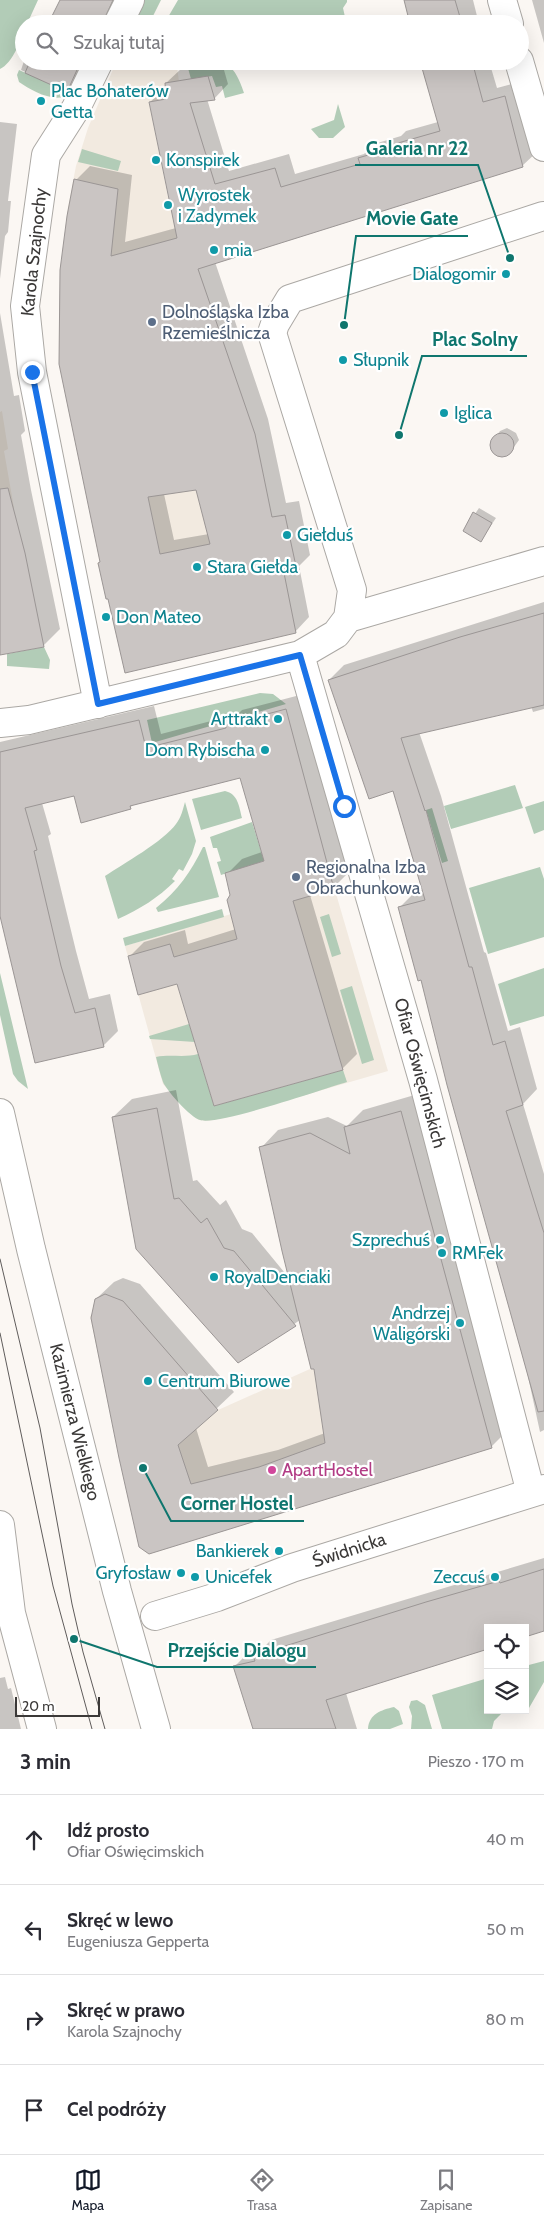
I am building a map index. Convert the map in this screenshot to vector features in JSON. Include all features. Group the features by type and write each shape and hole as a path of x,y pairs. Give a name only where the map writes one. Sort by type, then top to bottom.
{"street":[{"path":"122,15 130,0"},
{"path":"502,0 506,15"},
{"name":"Karola Szajnochy","path":"95,70 76,108 46,155 25,306 32,372 98,704"},
{"path":"522,70 544,147"},
{"path":"0,723 29,720 300,655 336,634 348,618 352,590 272,333 274,324 290,299 544,216"},
{"path":"348,618 544,561"},
{"name":"Ofiar Oświęcimskich","path":"300,655 423,1080 488,1331 537,1491"},
{"name":"Kazimierza Wielkiego","path":"0,1113 31,1249 113,1575 156,1729"},
{"name":"Świdnicka","path":"155,1616 217,1597 292,1568 537,1491"},
{"path":"0,1525 11,1613 42,1729"}],"shaded area":[{"path":"113,70 177,70 179,81 165,83 166,99 149,102 169,202 198,268 216,323 272,517 285,515 297,571 284,574 295,633 125,673 109,599 106,599 102,572 100,572 97,563 100,562 59,364 60,288 68,207 76,166 88,128"},
{"path":"2,411 8,449 4,451 14,508 0,511 0,412"},
{"path":"322,846 388,1071 232,1116 208,1121 199,1120 185,1109 163,1084 125,946 231,914 227,900 232,892"},
{"path":"105,1294 117,1303 122,1300 218,1410 310,1369 467,1359 492,1448 149,1554 139,1547 90,1316 95,1314 93,1310 95,1299"}],"green space":[{"path":"0,0 38,0 31,15 15,15 15,52 9,62 0,69"},
{"path":"140,0 161,0 154,15 133,15"},
{"path":"178,0 347,0 343,8 345,15 169,15"},
{"path":"19,70 70,93 58,98 37,93 19,82 17,75"},
{"path":"188,70 233,70 244,93 225,98 222,86 216,87 212,76 191,79"},
{"path":"338,104 345,127 333,138 319,138 311,129 334,120"},
{"path":"82,149 121,161 118,171 78,162"},
{"path":"44,647 50,660 49,669 7,666 7,654"},
{"path":"260,693 273,694 286,704 152,743 147,720"},
{"path":"515,785 523,808 451,829 444,806"},
{"path":"225,791 235,798 242,818 201,830 192,799"},
{"path":"544,801 544,830 534,834 525,807"},
{"path":"185,802 196,841 183,871 179,869 172,879 175,881 155,898 118,919 105,876 153,845 170,831 179,819"},
{"path":"432,808 448,861 442,863 426,810"},
{"path":"252,822 264,861 221,875 217,862 221,861 217,848 213,848 210,837"},
{"path":"203,847 205,847 219,897 158,912 156,908 183,880 194,865"},
{"path":"540,867 544,879 544,937 488,954 469,888"},
{"path":"222,909 224,917 125,946 123,938"},
{"path":"329,914 341,954 332,957 320,917"},
{"path":"544,968 544,1016 510,1026 498,984"},
{"path":"0,973 28,1089 13,1074 0,1015"},
{"path":"352,986 374,1060 362,1064 340,990"},
{"path":"189,1024 195,1042 150,1039 149,1036"},
{"path":"198,1054 214,1106 343,1070 347,1082 227,1118 200,1120 185,1109 165,1086 156,1057"},
{"path":"544,1661 544,1682 529,1708 529,1669 529,1665"},
{"path":"484,1679 484,1714 501,1714 494,1721 492,1729 442,1729 432,1695"},
{"path":"417,1700 425,1705 432,1729 411,1729 412,1716 409,1707 411,1701"},
{"path":"394,1707 399,1711 403,1724 390,1729 368,1729 373,1716 380,1711"}],"building":[{"path":"60,0 113,0 106,15 52,15"},
{"path":"404,0 455,0 459,15 408,15"},
{"path":"26,70 77,70 67,92 25,73"},
{"path":"423,70 474,70 483,102 505,96 523,167 198,269 255,434 272,517 285,515 297,571 284,573 296,633 125,673 98,563 100,562 59,364 60,270 74,179 118,189 111,256 177,238 149,102 166,99 165,83 208,76 215,100 190,103 215,184 275,168 281,187 360,164 358,158 392,148 391,145 440,131","holes":["196,490 210,544 160,554 148,497"]},
{"path":"502,433 507,434 513,440 513,450 507,456 502,457 497,456 491,450 490,445 491,440 497,434"},
{"path":"8,488 25,553 44,647 0,655 0,489"},
{"path":"473,512 492,523 481,542 463,531"},
{"path":"544,613 544,705 401,738 426,810 469,967 472,967 493,1045 505,1041 523,1105 506,1111 544,1233 544,1411 538,1412 447,1085 421,980 418,981 398,907 425,900 393,791 369,799 328,680 460,637"},
{"path":"286,709 334,889 293,901 343,1070 214,1106 177,984 138,995 128,956 170,944 174,957 237,939 227,900 230,895 225,873 264,861 240,778 130,806 131,809 81,823 74,796 25,808 37,850 34,851 61,966 75,1013 95,1008 104,1047 35,1063 0,916 0,752 139,720 146,748 226,728 226,725"},
{"path":"157,1108 174,1199 179,1198 201,1223 207,1218 224,1248 234,1251 296,1326 238,1363 136,1249 112,1117"},
{"path":"401,1111 492,1448 149,1554 139,1547 119,1458 91,1318 95,1299 105,1294 123,1301 218,1410 178,1445 191,1484 259,1467 325,1443 314,1369 311,1369 259,1147 310,1133 350,1154 344,1127"},
{"path":"544,1569 544,1631 529,1636 529,1624 484,1624 484,1650 326,1700 336,1729 253,1729 233,1666 255,1661 253,1656 426,1602 499,1581 500,1583"}],"tram line":[{"path":"0,1259 40,1428 72,1604 83,1652 105,1729"},
{"path":"0,1333 53,1586 92,1729"}],"place":[{"name":"Plac Bohaterów Getta","path":"41,101"},
{"name":"Konspirek","path":"156,160"},
{"name":"Wyrostek i Zadymek","path":"168,205"},
{"name":"mia","path":"214,250"},
{"name":"Galeria nr 22","path":"510,258"},
{"name":"Dialogomir","path":"506,274"},
{"name":"Dolnośląska Izba Rzemieślnicza","path":"152,322"},
{"name":"Movie Gate","path":"344,325"},
{"name":"Słupnik","path":"343,360"},
{"name":"Iglica","path":"444,413"},
{"name":"Plac Solny","path":"399,435"},
{"name":"Giełduś","path":"287,535"},
{"name":"Stara Giełda","path":"197,567"},
{"name":"Don Mateo","path":"106,617"},
{"name":"Arttrakt","path":"278,719"},
{"name":"Dom Rybischa","path":"265,750"},
{"name":"Regionalna Izba Obrachunkowa","path":"296,877"},
{"name":"Szprechuś","path":"440,1240"},
{"name":"RMFek","path":"442,1253"},
{"name":"RoyalDenciaki","path":"214,1277"},
{"name":"Andrzej Waligórski","path":"460,1323"},
{"name":"Centrum Biurowe","path":"148,1381"},
{"name":"Corner Hostel","path":"143,1468"},
{"name":"ApartHostel","path":"272,1470"},
{"name":"Bankierek","path":"279,1551"},
{"name":"Gryfosław","path":"181,1573"},
{"name":"Unicefek","path":"195,1577"},
{"name":"Zeccuś","path":"495,1577"},
{"name":"Przejście Dialogu","path":"74,1639"}],"route":[{"path":"32,372 98,704 300,655 344,806"}]}
